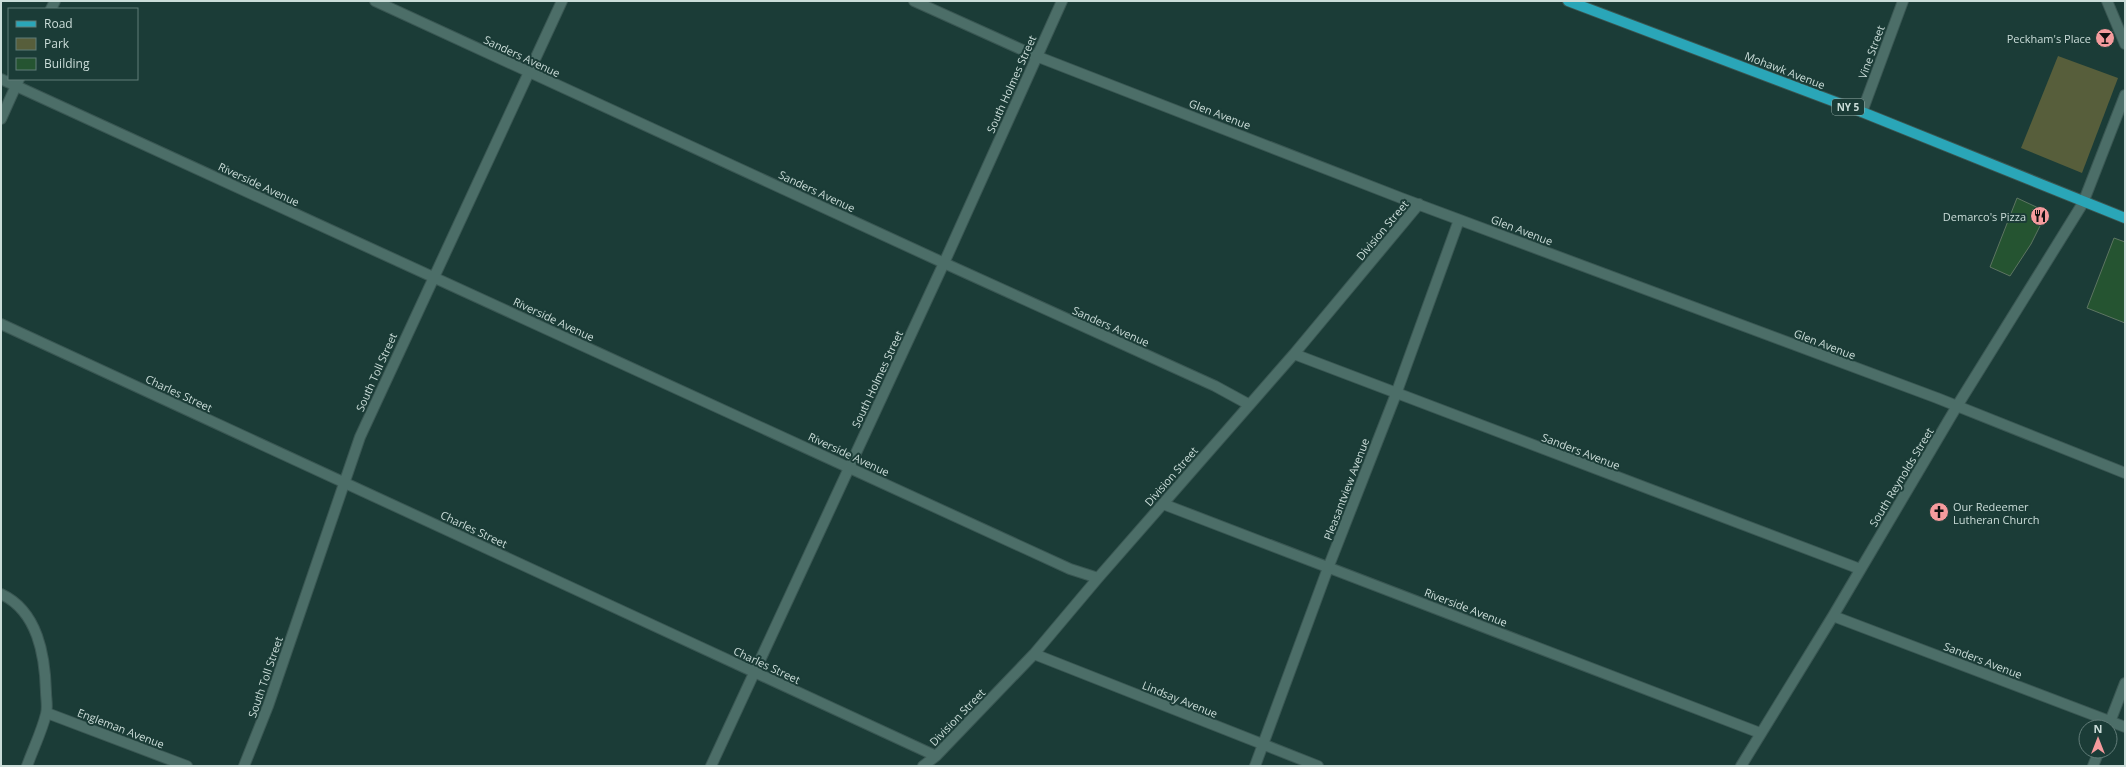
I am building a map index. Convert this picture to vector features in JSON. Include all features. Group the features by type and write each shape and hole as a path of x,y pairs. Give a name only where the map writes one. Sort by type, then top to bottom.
{"main road":[{"name":"Mohawk Avenue","path":"1568,1 1586,4 1862,112 2084,203 2125,218"}],"street":[{"name":"Sanders Avenue","path":"375,1 529,73 1215,386 1248,404"},
{"name":"South Toll Street","path":"244,766 268,706 360,437 562,1"},
{"name":"Glen Avenue","path":"914,1 1036,56 1460,220 1957,406 2125,473"},
{"name":"South Holmes Street","path":"711,766 944,263 1062,1"},
{"name":"Vine Street","path":"1862,112 1903,1"},
{"path":"2107,1 2125,44"},
{"name":"Riverside Avenue","path":"1,80 17,83 433,277 1070,569 1098,578"},
{"path":"1,119 17,83"},
{"name":"South Reynolds Street","path":"1741,766 1833,616 1957,406 2084,203 2125,95"},
{"name":"Division Street","path":"935,761 1034,654 1248,404 1294,354 1419,204"},
{"name":"Pleasantview Avenue","path":"1255,766 1328,568 1396,394 1460,220"},
{"name":"Charles Street","path":"1,324 754,672 935,761"},
{"name":"Sanders Avenue","path":"1294,354 1860,569"},
{"name":"Riverside Avenue","path":"1163,504 1760,733"},
{"path":"1,594 10,598 29,618 41,646 46,680 47,713 27,766"},
{"name":"Sanders Avenue","path":"1833,616 2096,719"},
{"name":"Lindsay Avenue","path":"1034,654 1318,766"},
{"path":"2111,719 2125,683"},
{"name":"Engleman Avenue","path":"47,713 187,766"},
{"path":"923,766 935,761"}],"green space":[{"path":"2058,56 2118,78 2082,173 2021,148"}],"building":[{"path":"2017,198 2047,212 2031,244 2010,276 1990,267"},
{"path":"2114,238 2125,242 2125,323 2087,308"}],"place":[{"name":"Peckham's Place","path":"2105,38"},
{"name":"Demarco's Pizza","path":"2040,216"},
{"name":"Our Redeemer Lutheran Church","path":"1939,512"}]}
